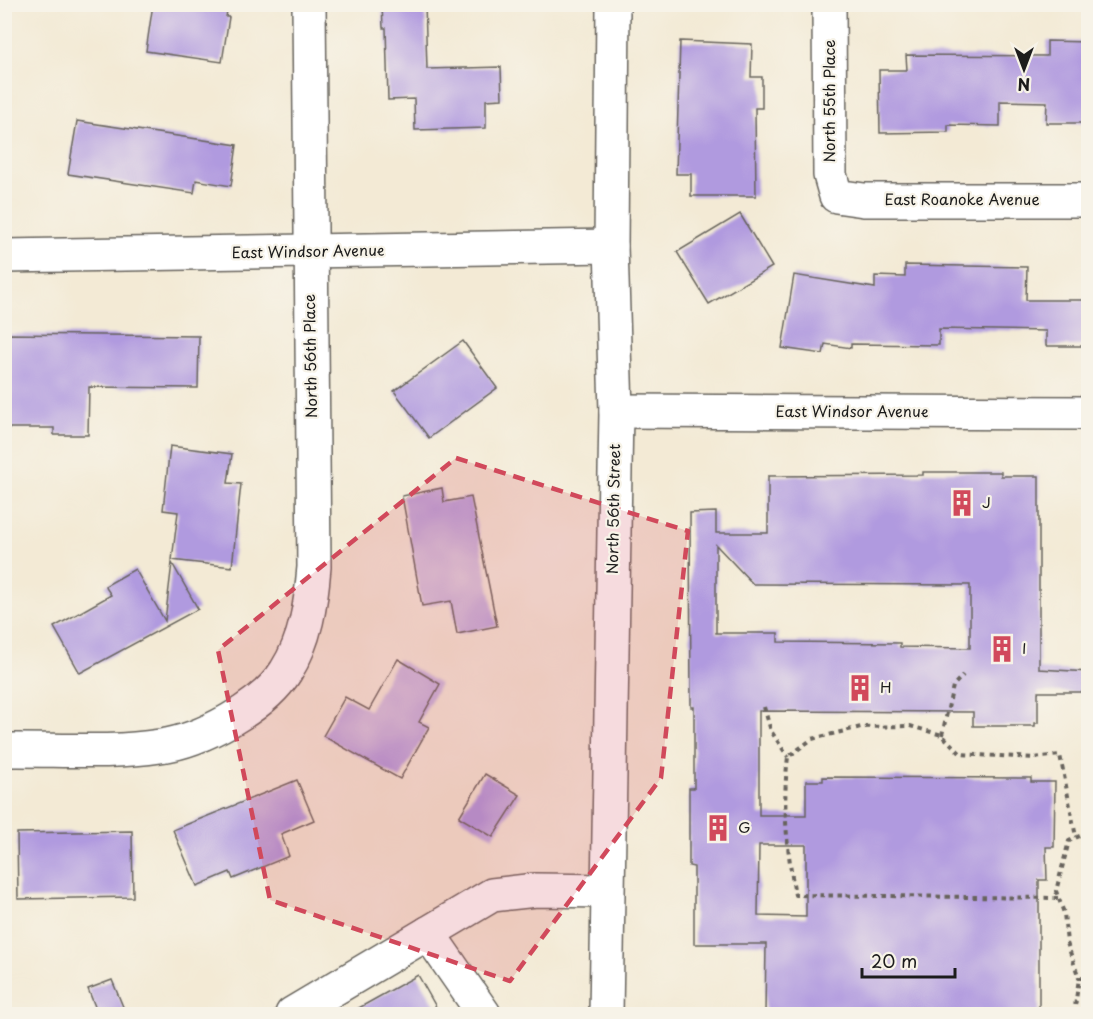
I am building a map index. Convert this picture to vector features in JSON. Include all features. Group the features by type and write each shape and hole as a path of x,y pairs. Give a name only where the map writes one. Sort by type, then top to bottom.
{"street":[{"name":"North 56th Place","path":"4,750 160,746 203,736 238,715 265,693 285,673 301,641 312,599 314,567 309,4"},
{"name":"North 56th Street","path":"606,1014 616,411 611,246 613,4"},
{"name":"North 55th Place","path":"829,4 830,175 836,196"},
{"name":"East Roanoke Avenue","path":"836,196 864,200 1089,200"},
{"name":"East Windsor Avenue","path":"4,256 611,246"},
{"name":"East Windsor Avenue","path":"616,411 1089,413"},
{"path":"292,1014 492,895 536,890 608,891"},
{"path":"428,933 484,1014"}],"path":[{"path":"942,735 953,686 963,675"},
{"path":"764,707 771,731 788,757 784,790 789,858 795,895 1058,898"},
{"path":"788,757 812,739 861,727 910,726 942,735 961,754 1034,758 1060,755 1076,837"},
{"path":"1074,1014 1079,978 1067,943 1064,913 1056,891 1069,841 1089,832"},
{"path":"1079,978 1089,978"}],"highlighted area":[{"path":"456,458 688,531 661,778 510,981 270,900 218,650"}],"building":[{"path":"153,4 228,4 226,17 229,17 222,62 146,51"},
{"path":"382,4 425,4 427,69 501,67 502,99 486,100 486,128 415,130 414,99 388,100 386,28 383,28"},
{"path":"680,41 752,44 751,77 762,77 762,108 755,108 756,196 691,196 691,174 676,174"},
{"path":"1047,41 1089,42 1089,123 1046,123 1047,102 1000,101 1000,126 948,125 948,132 880,133 879,70 907,70 906,55 1047,56"},
{"path":"77,121 237,145 231,186 196,180 194,193 68,174"},
{"path":"740,214 772,267 709,304 677,252"},
{"path":"905,265 1027,267 1026,300 1089,300 1089,346 1046,346 1046,331 939,329 939,345 851,344 851,348 825,344 823,354 782,348 794,275 875,288 875,276 905,277"},
{"path":"4,334 199,336 198,388 89,387 88,435 54,435 54,428 4,428"},
{"path":"463,341 497,388 429,438 394,391"},
{"path":"170,446 232,454 228,483 241,484 232,567 172,560 178,512 163,510"},
{"path":"923,472 1001,472 1001,476 1039,476 1039,669 1089,672 1089,692 1038,692 1038,723 1035,723 1035,726 973,726 973,712 759,711 759,815 806,815 806,781 823,781 823,777 1031,778 1031,782 1055,782 1054,847 1046,847 1047,880 1039,880 1039,1014 765,1014 766,944 694,944 694,867 689,866 689,788 694,788 694,707 691,707 690,513 716,512 716,533 768,533 768,476 923,475","holes":["716,545 753,584 970,585 970,648 900,647 900,643 778,642 778,633 716,633","759,845 806,845 806,917 758,916"]},
{"path":"442,488 444,502 471,497 497,626 457,634 451,601 422,606 402,496"},
{"path":"172,563 198,609 80,673 54,627 111,595 105,586 135,569 165,621"},
{"path":"398,659 440,684 419,722 429,727 400,779 323,736 345,697 369,710"},
{"path":"485,774 520,795 493,837 459,817"},
{"path":"297,780 314,820 281,834 289,856 233,879 230,872 197,886 173,830"},
{"path":"132,831 133,897 18,899 17,833"},
{"path":"418,975 440,1014 348,1014"},
{"path":"112,980 126,1014 98,1014 88,989"}],"place":[{"name":"J","path":"962,503"},
{"name":"I","path":"1002,649"},
{"name":"H","path":"860,688"},
{"name":"G","path":"718,828"}]}
